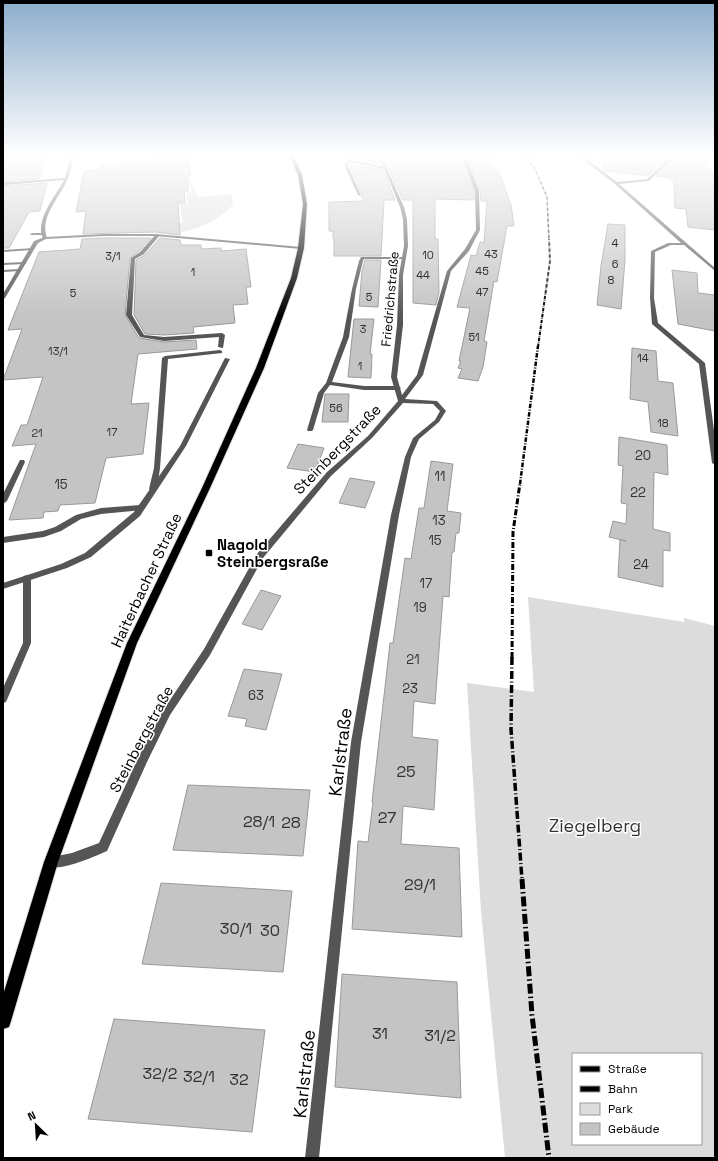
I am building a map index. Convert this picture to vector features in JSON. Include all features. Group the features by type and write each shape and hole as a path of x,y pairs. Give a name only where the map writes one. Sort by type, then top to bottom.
{"main road":[{"name":"Haiterbacher Straße","path":"3,1021 51,862 132,643 203,495 260,368 294,278 301,248 305,208"}],"street":[{"path":"44,236 43,222 50,208"},
{"name":"Friedrichstraße","path":"401,401 394,377 400,325 401,275 406,246 405,218 402,208"},
{"name":"Steinbergstraße","path":"51,862 72,859 103,847 142,759 167,712 206,652 260,556 329,474 370,437 401,401 420,375 449,271 467,250 478,230 477,208"},
{"path":"645,208 715,270"},
{"path":"38,222 43,222"},
{"path":"32,234 44,236 158,235 301,248"},
{"path":"154,489 157,468 165,358 220,350 222,335 164,338 142,336 129,315 133,258 142,253 158,235"},
{"path":"3,298 36,242 44,236"},
{"path":"686,244 670,244 653,251 652,298 655,324 702,363 715,463"},
{"path":"3,251 32,249"},
{"path":"310,430 320,393 329,384 346,337 354,289 361,261 364,258 404,258"},
{"path":"3,264 24,262"},
{"path":"3,271 20,270"},
{"path":"3,586 64,566 88,555 137,514 183,446 227,358"},
{"path":"329,384 344,387 382,389 398,388"},
{"name":"Karlstraße","path":"312,1158 356,742 395,515 408,456 416,438 437,421 443,411 435,402 401,401"},
{"path":"3,501 22,462"},
{"path":"3,540 44,534 58,529 79,517 102,511 140,508"},
{"path":"3,699 27,643 27,578"}],"green space":[{"path":"181,208 230,208 209,223 201,227 185,231 168,232 135,227 183,223"},
{"name":"Ziegelberg","path":"528,597 684,622 684,618 715,626 715,1158 505,1158 481,911 467,683 534,692"}],"building":[{"path":"3,208 41,208 40,211 29,212 9,248 3,248"},
{"path":"77,208 178,208 180,235 155,232 83,234 86,211 76,212"},
{"path":"329,208 384,208 381,256 334,256 333,231 329,231"},
{"path":"413,208 435,208 435,239 438,239 439,292 436,305 413,303"},
{"path":"486,208 511,208 514,226 507,226 497,282 494,281 484,341 487,342 483,367 478,381 458,378 462,369 458,368 461,361 459,361 470,308 457,307 471,255 476,256 480,242 484,243"},
{"path":"677,208 715,208 715,230 688,227 686,209"},
{"path":"608,224 625,225 625,260 621,309 597,305 601,266"},
{"path":"151,238 130,258 125,315 139,338 164,342 196,340 197,349 138,354 131,404 149,403 143,454 106,458 95,503 60,505 58,511 44,512 43,518 9,520 36,444 12,446 21,425 27,425 43,377 3,380 22,329 8,330 39,252 80,249 82,239"},
{"path":"160,238 180,240 181,245 201,245 201,249 221,248 221,251 246,249 251,287 246,287 248,304 233,305 235,323 193,327 194,333 164,335 145,334 134,315 136,260 145,255"},
{"path":"365,260 381,260 378,307 359,306 362,271"},
{"path":"672,270 697,273 698,293 715,295 715,331 678,324"},
{"path":"354,319 374,319 370,354 372,354 371,378 348,377"},
{"path":"632,348 656,351 658,381 673,383 678,436 651,432 648,402 630,399"},
{"path":"325,394 349,394 348,422 322,422"},
{"path":"619,437 667,445 668,475 654,472 653,529 670,533 670,551 663,550 663,587 618,577 620,540 626,541 609,537 613,521 626,524 627,504 621,503 623,466 618,465"},
{"path":"298,444 324,448 315,472 287,468"},
{"path":"431,461 453,464 447,511 461,513 459,533 456,533 454,552 452,552 449,597 443,596 435,704 414,701 412,737 438,740 434,810 403,806 401,844 459,848 462,937 352,929 358,841 368,842 390,643 393,643 405,558 411,559 419,508 424,508"},
{"path":"350,478 375,482 365,508 339,503"},
{"path":"261,590 281,596 262,630 242,624"},
{"path":"244,669 282,674 266,730 245,726 247,719 228,716"},
{"path":"188,785 310,790 303,856 173,850"},
{"path":"161,883 292,891 283,972 142,964"},
{"path":"342,974 457,982 461,1098 335,1087"},
{"path":"114,1019 265,1030 252,1132 88,1119"}],"railway":[{"path":"548,208 549,240"},
{"path":"538,347 550,261 549,239"},
{"path":"520,484 538,346"},
{"path":"512,658 513,532 520,483"},
{"path":"512,657 511,729 522,880"},
{"path":"522,879 532,1015 549,1158"}],"place":[{"name":"Nagold Steinbergsraße","path":"209,553"}]}
